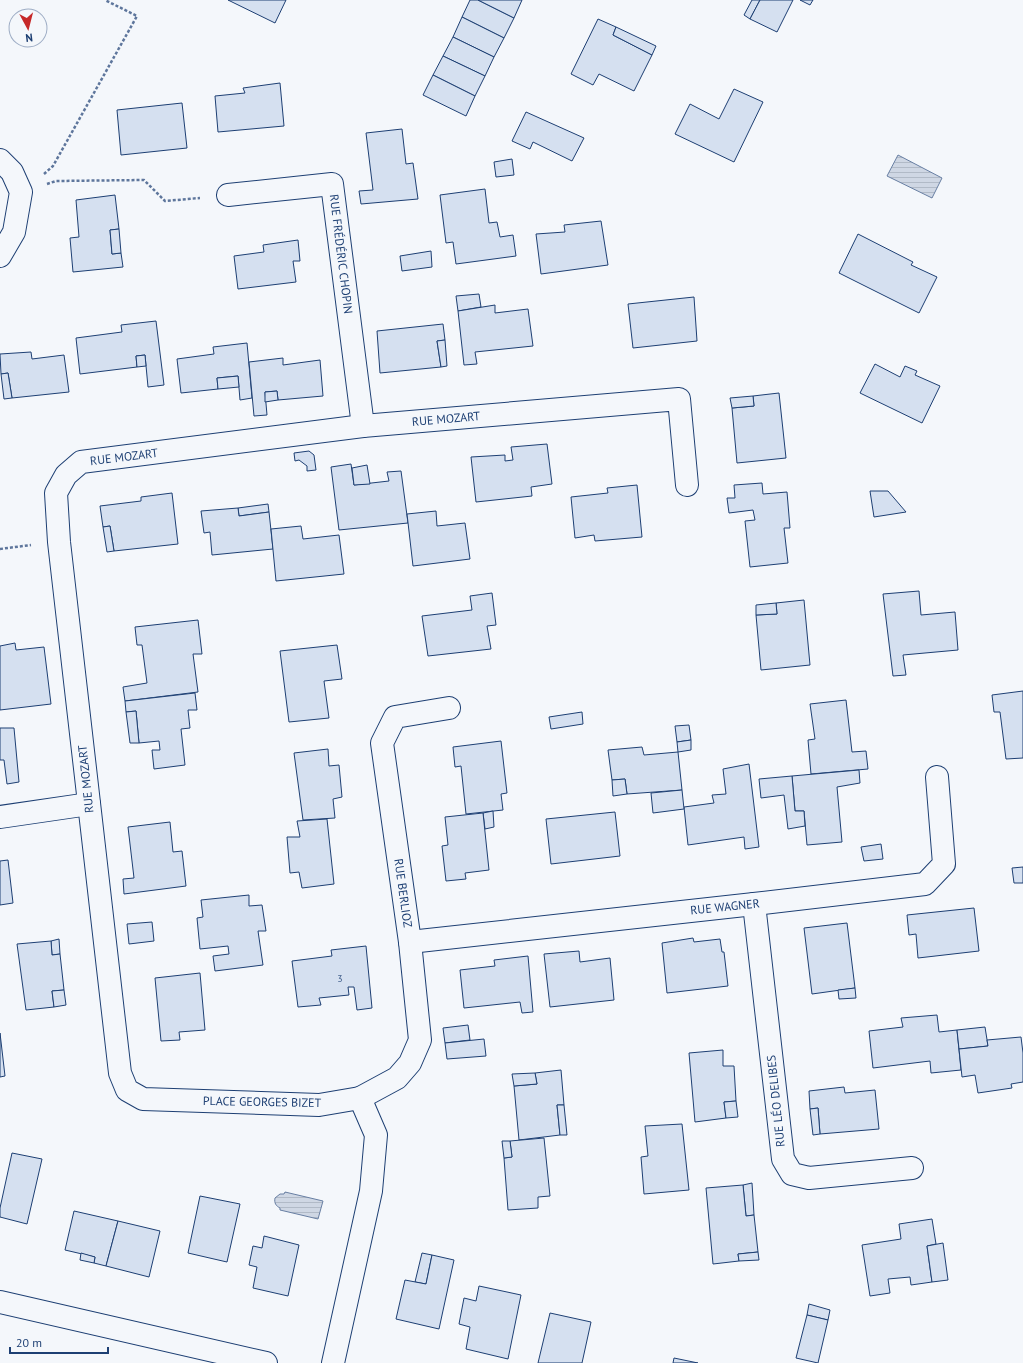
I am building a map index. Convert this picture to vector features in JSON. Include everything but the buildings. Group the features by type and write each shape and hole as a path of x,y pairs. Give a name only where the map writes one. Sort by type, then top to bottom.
{"street":[{"path":"0,160 12,172 21,192 19,212 14,232 0,256"},
{"name":"RUE FRÉDÉRIC CHOPIN","path":"228,195 332,184 363,426"},
{"name":"RUE MOZART","path":"120,1073 59,542 56,493 66,475 81,462 363,426 678,399 687,485"},
{"name":"RUE BERLIOZ","path":"360,1098 397,1078 410,1063 420,1040 410,942 382,744 395,717 449,708"},
{"name":"RUE WAGNER","path":"410,942 926,884 944,864 937,777"},
{"path":"0,817 89,804"},
{"name":"RUE LÉO DELIBES","path":"754,904 783,1159 792,1174 809,1178 912,1168"},
{"name":"PLACE GEORGES BIZET","path":"120,1073 127,1090 143,1099 319,1105 360,1098"},
{"path":"333,1363 371,1191 376,1135 360,1098"},
{"path":"0,1302 266,1363"}],"path":[{"path":"21,192 53,166 137,16 105,0"},
{"path":"21,192 56,181 144,180 165,202 228,195"}],"shaded area":[{"path":"898,155 942,178 932,198 887,176"},
{"path":"285,1192 323,1201 318,1219 280,1210 276,1204 275,1198 280,1194 284,1194"}]}
